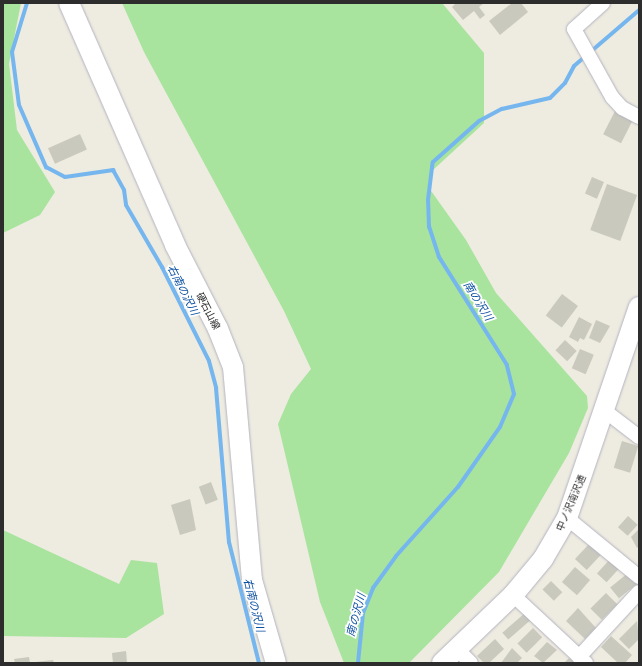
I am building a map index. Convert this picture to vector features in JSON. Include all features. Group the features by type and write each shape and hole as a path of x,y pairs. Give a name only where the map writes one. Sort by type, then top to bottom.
{"street":[{"name":"硬石山線","path":"69,3 175,245 218,329 233,366 252,580 276,663"},
{"path":"603,3 574,29 612,97 622,108 639,117"},
{"name":"中ノ沢南沢通","path":"442,663 513,595 544,559 566,518 605,411 639,307"},
{"path":"605,411 639,437"},
{"path":"566,518 639,577"},
{"path":"513,595 583,660 639,592"},
{"path":"456,648 471,663"}],"green space":[{"path":"3,3 21,3 9,64 17,130 55,192 40,215 3,233"},
{"path":"122,3 442,3 484,53 484,123 433,170 429,188 466,240 496,293 587,396 588,408 569,453 499,572 409,663 344,663 320,602 278,424 291,394 311,369 284,311 144,52"},
{"path":"3,530 119,584 131,560 157,563 164,614 126,638 3,636"}],"building":[{"path":"456,3 484,3 479,7 485,15 480,19 474,11 463,20 452,7"},
{"path":"512,3 521,3 528,12 500,35 489,21"},
{"path":"615,111 633,120 621,143 603,134"},
{"path":"80,134 87,150 55,164 48,148"},
{"path":"592,177 604,182 597,199 585,194"},
{"path":"607,184 637,195 620,241 590,230"},
{"path":"562,294 578,306 562,328 546,316"},
{"path":"579,317 592,324 584,340 580,338 578,342 569,337"},
{"path":"596,320 610,326 600,343 589,338"},
{"path":"565,340 577,351 567,361 555,350"},
{"path":"580,349 594,355 586,374 572,368"},
{"path":"622,441 638,446 630,473 614,468"},
{"path":"211,482 218,500 206,504 199,487"},
{"path":"190,499 196,530 180,535 171,505"},
{"path":"628,516 638,525 628,536 618,527"},
{"path":"639,529 639,546 637,548 631,537"},
{"path":"590,543 602,554 587,570 575,559"},
{"path":"611,558 621,567 607,582 597,574"},
{"path":"575,567 590,580 577,595 562,582"},
{"path":"628,573 637,584 619,598 610,587"},
{"path":"551,581 562,592 554,601 543,589"},
{"path":"606,593 617,604 602,620 590,609"},
{"path":"578,608 596,628 585,639 566,621"},
{"path":"525,613 531,620 508,639 502,633"},
{"path":"637,621 639,639 629,649 619,639"},
{"path":"533,628 542,637 527,653 517,644"},
{"path":"611,636 632,655 625,663 618,663 601,647"},
{"path":"495,639 504,649 489,663 484,663 477,656"},
{"path":"547,642 557,650 543,663 534,656"},
{"path":"512,648 522,658 517,663 501,663"},
{"path":"126,651 127,663 113,663 112,653"},
{"path":"29,657 30,663 15,663 14,659"},
{"path":"569,658 575,663 564,663"},
{"path":"53,660 54,663 35,663 35,662"}],"waterway":[{"name":"右南の沢川","path":"27,3 12,52 19,105 46,167 65,177 113,170 124,190 126,205 162,267 209,361 216,388 229,542 259,663"},
{"name":"南の沢川","path":"358,663 363,613 373,588 396,556 458,487 500,427 514,394 507,365 439,257 429,227 428,200 433,162 479,121 502,109 550,98 565,83 574,66 639,10"}]}
